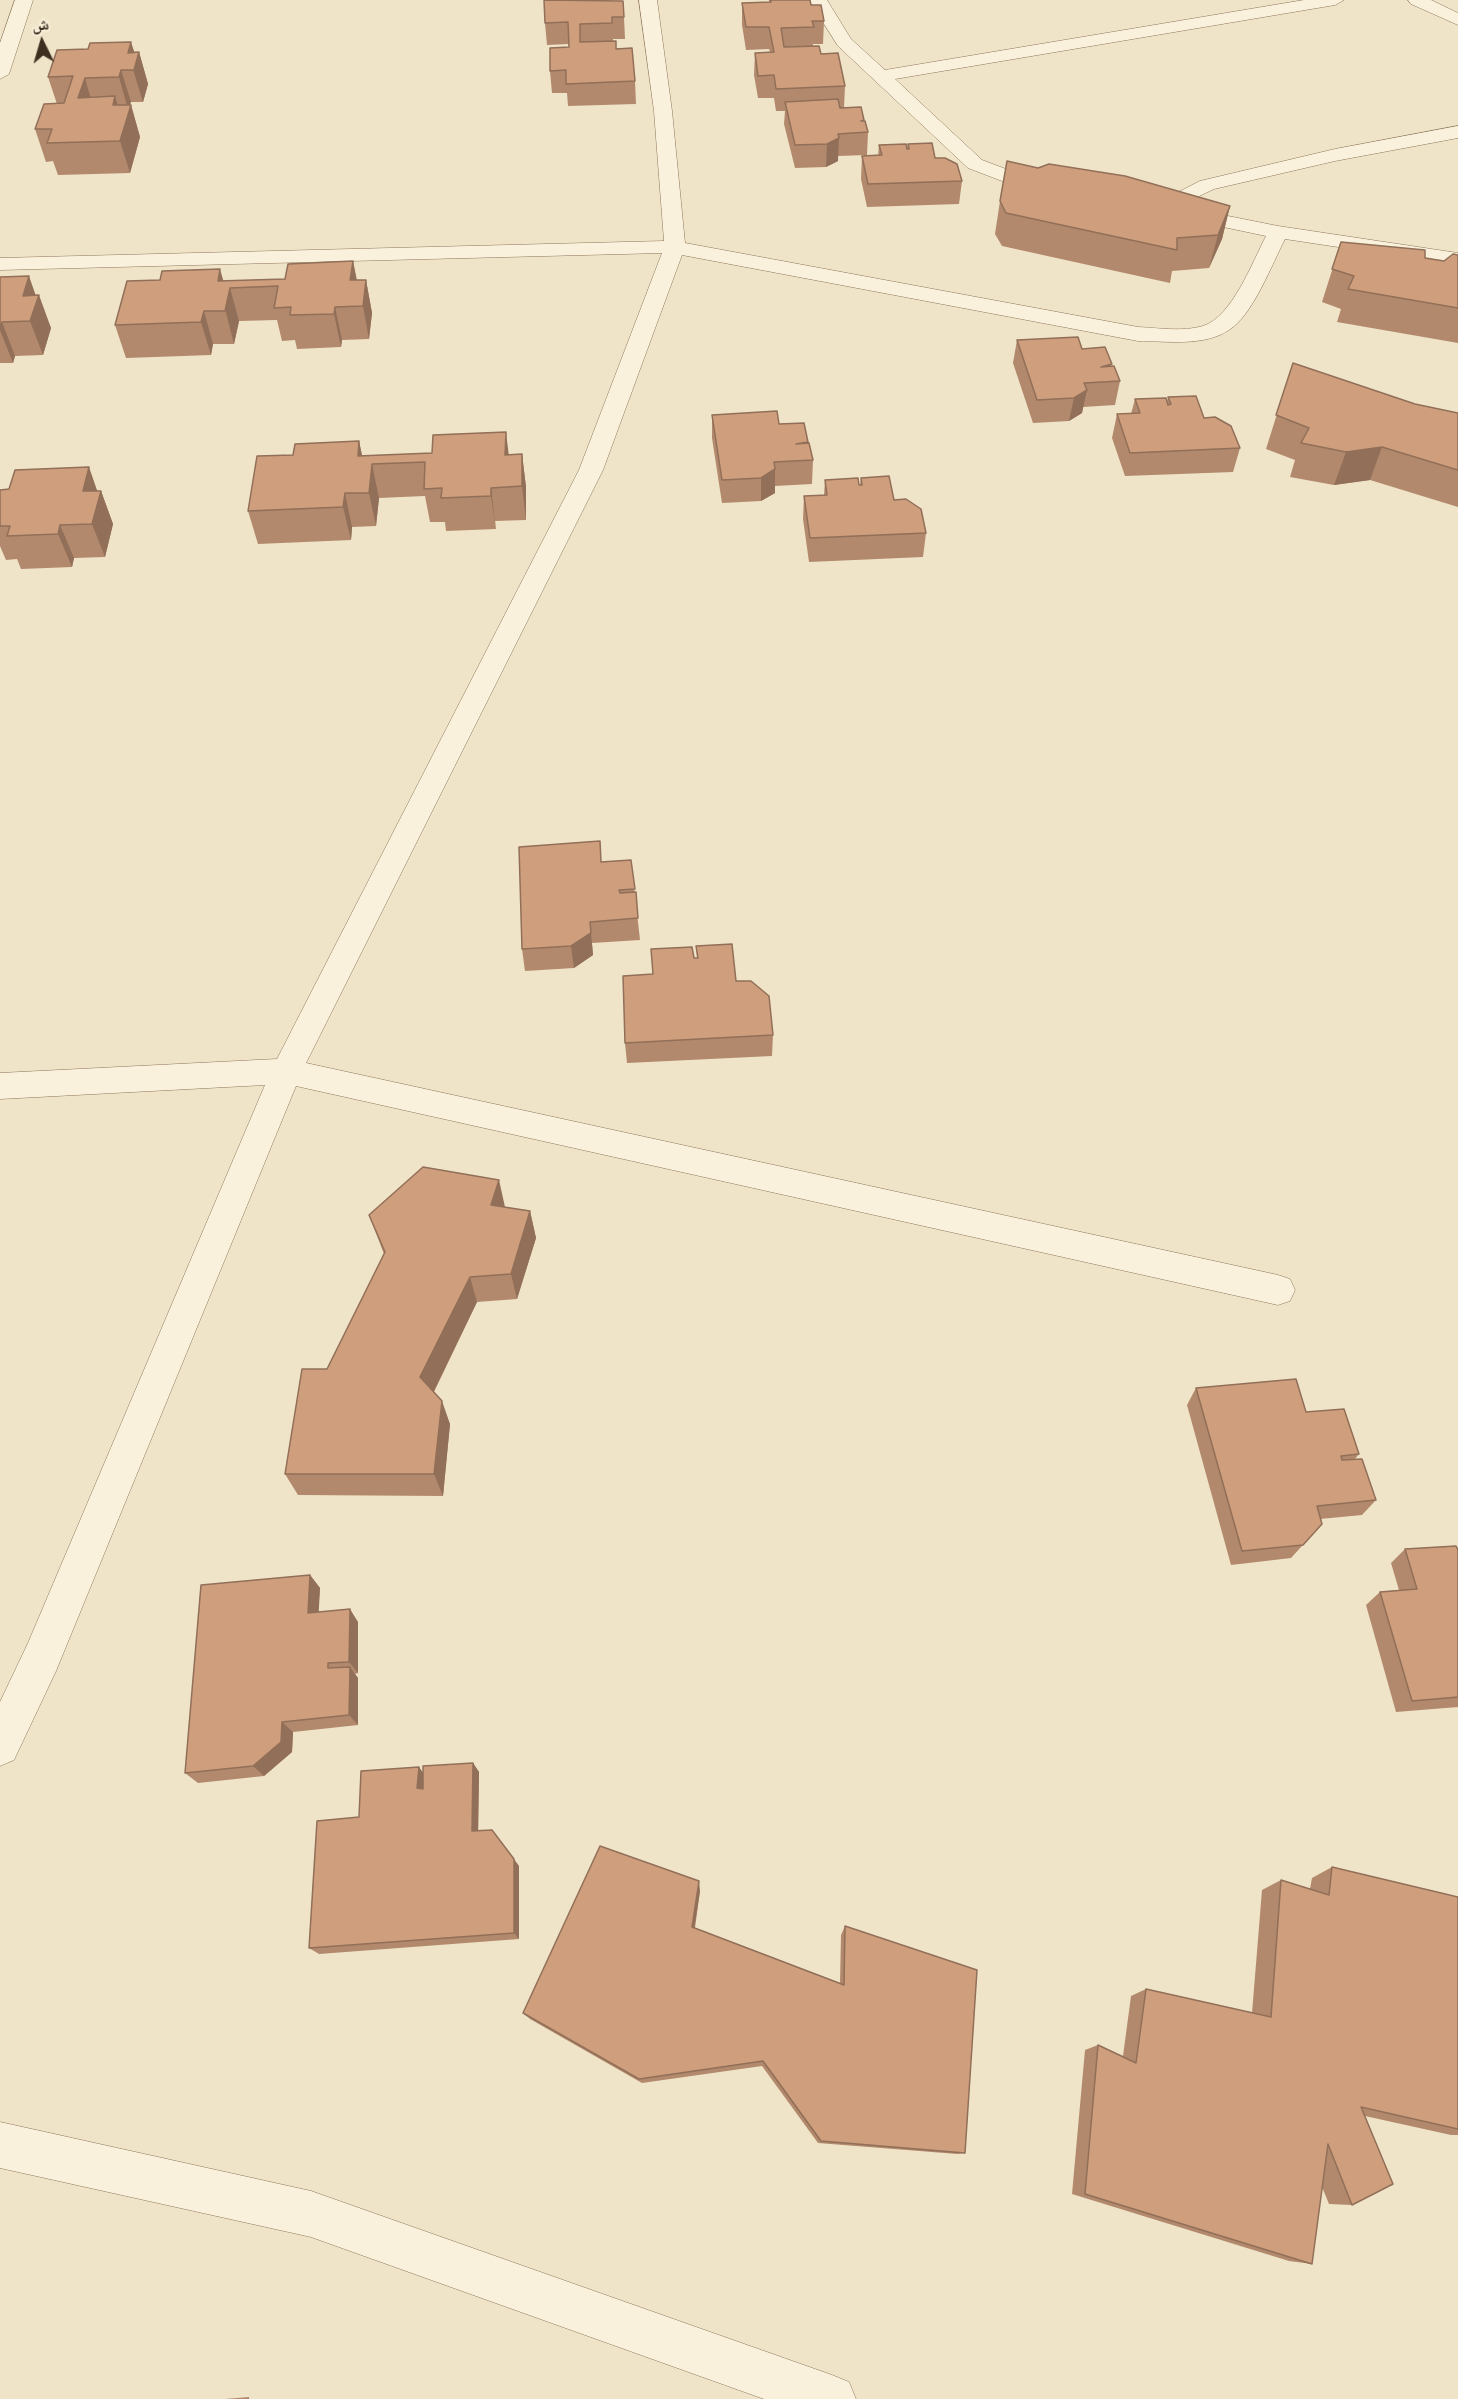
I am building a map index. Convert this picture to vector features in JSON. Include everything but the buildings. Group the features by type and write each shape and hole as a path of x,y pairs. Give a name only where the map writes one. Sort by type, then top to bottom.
{"street":[{"path":"0,74 18,12 24,0"},
{"path":"0,1746 47,1646 286,1071 591,470 675,247 663,111 648,0"},
{"path":"818,0 844,42 975,164 1022,182 1068,191"},
{"path":"883,76 1335,0"},
{"path":"1417,0 1458,20"},
{"path":"1160,209 1207,185 1335,155 1458,132"},
{"path":"1137,204 1278,232 1458,259"},
{"path":"0,264 675,247 1138,334 1194,334 1222,326 1240,303 1278,232"},
{"path":"0,1086 286,1071 1278,1290"},
{"path":"0,2145 311,2214 832,2399"}]}
